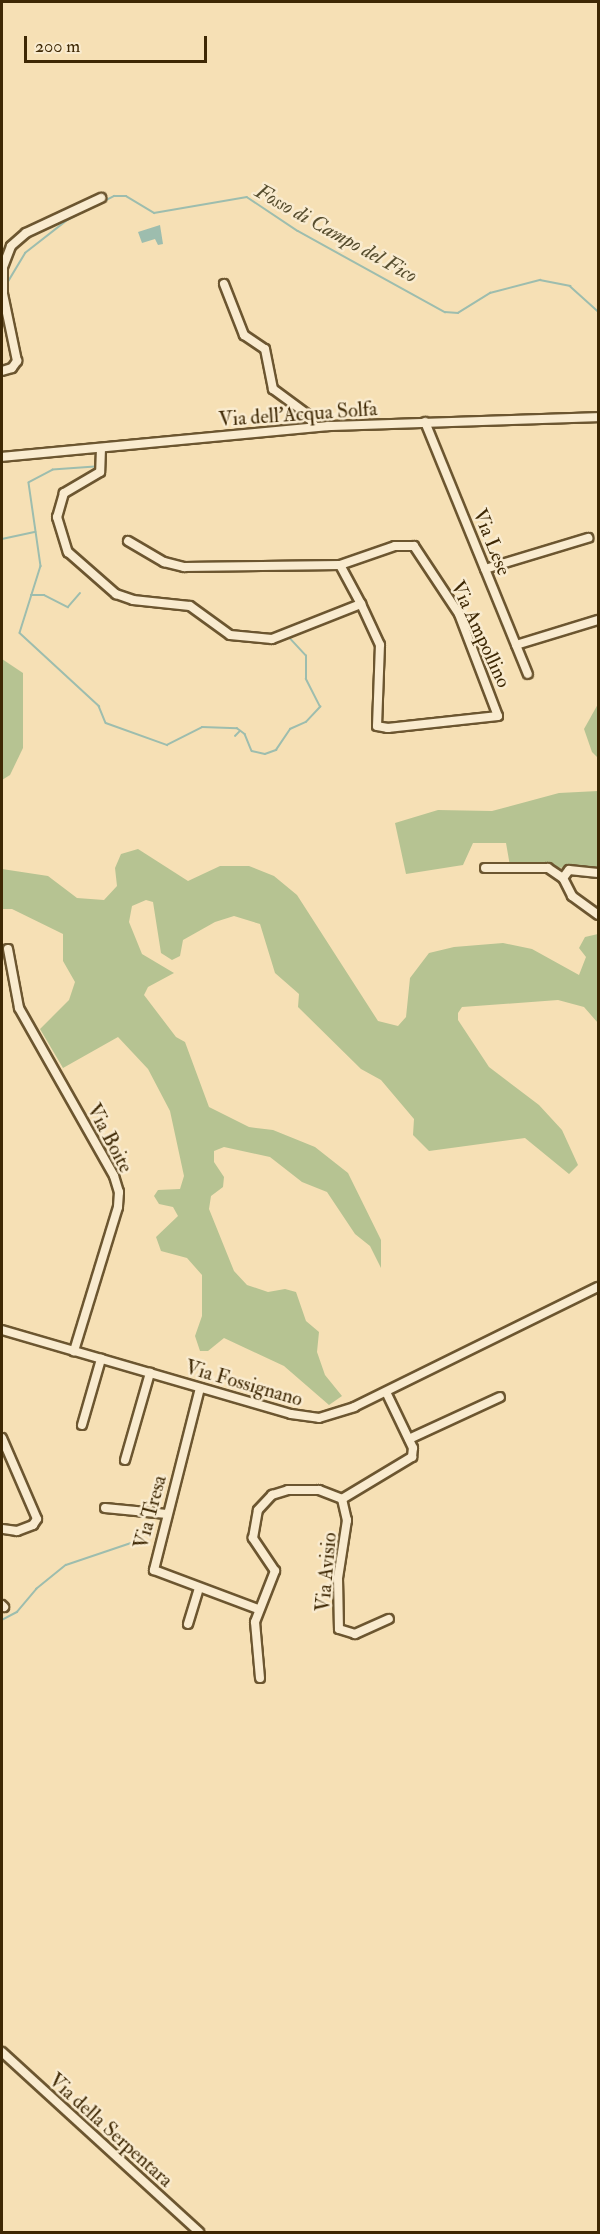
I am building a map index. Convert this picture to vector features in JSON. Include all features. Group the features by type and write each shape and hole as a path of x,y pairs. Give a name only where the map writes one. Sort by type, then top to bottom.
{"street":[{"path":"2,371 12,368 17,361 3,294 3,267 11,246 26,233 101,198"},
{"path":"224,284 245,336 265,349 273,389 307,414 315,427"},
{"name":"Via dell'Acqua Solfa","path":"2,457 315,427 598,417"},
{"name":"Via Lese","path":"425,422 528,674"},
{"path":"101,448 99,473 65,491 58,502 57,514 68,552 116,594 192,607 224,633 260,640 287,635 362,604"},
{"path":"485,569 588,538"},
{"name":"Via Ampollino","path":"128,541 178,567 340,565 401,544 417,548 459,614 498,716 388,728 377,726 380,645 362,604 340,565"},
{"path":"516,645 598,620"},
{"path":"485,868 548,868 563,878 572,896 598,915"},
{"path":"563,878 569,870 598,873"},
{"name":"Via Boite","path":"8,949 19,1008 119,1192 118,1207 74,1352"},
{"name":"Via Fossignano","path":"2,1330 200,1388 316,1418 342,1412 387,1392 598,1287"},
{"path":"82,1425 101,1359"},
{"path":"125,1460 150,1373"},
{"name":"Via Tresa","path":"200,1388 166,1514 154,1570 199,1589 258,1609"},
{"path":"260,1678 255,1630 258,1609 275,1571 253,1534 255,1519 264,1502 281,1491 306,1489 342,1499 412,1457 414,1450 387,1392"},
{"path":"409,1438 500,1397"},
{"path":"2,1438 37,1519 33,1525 17,1532 2,1529"},
{"name":"Via Avisio","path":"342,1499 347,1520 339,1572 339,1629 353,1634 389,1619"},
{"path":"105,1508 166,1514"},
{"path":"188,1624 199,1589"},
{"name":"Via della Serpentara","path":"2,2052 199,2232"}],"green space":[{"path":"2,659 23,673 23,748 10,775 2,780"},
{"path":"598,704 598,758 592,752 584,729"},
{"path":"598,791 598,869 510,866 506,843 473,843 463,865 406,874 395,823 438,810 492,811 559,793"},
{"path":"138,849 188,881 220,866 249,866 274,876 297,895 378,1021 398,1026 406,1017 410,978 429,953 454,947 503,943 532,949 579,975 586,957 579,948 585,937 598,934 598,1023 584,1007 558,1000 462,1007 458,1013 458,1020 489,1067 539,1105 562,1130 578,1165 569,1174 525,1138 429,1151 413,1135 414,1119 381,1080 361,1069 298,1007 299,994 275,973 260,924 234,916 215,922 183,940 180,956 172,960 161,953 153,902 146,900 132,906 129,922 142,954 174,973 148,987 144,995 176,1037 185,1042 209,1107 249,1127 273,1130 315,1147 348,1173 381,1240 381,1268 370,1246 355,1234 327,1192 302,1182 270,1157 224,1147 214,1151 214,1162 224,1177 223,1187 211,1196 209,1209 234,1271 247,1285 268,1292 285,1289 296,1292 306,1321 319,1332 317,1352 325,1375 342,1396 329,1405 284,1366 224,1338 208,1351 200,1351 195,1336 202,1316 202,1275 187,1258 161,1251 156,1237 178,1216 173,1207 159,1204 154,1196 158,1190 180,1189 184,1176 170,1111 148,1069 118,1037 63,1068 40,1029 69,1000 75,982 63,961 63,934 12,909 2,909 2,869 48,876 77,898 104,900 117,886 115,868 121,854"}],"shaded area":[{"path":"160,225 163,244 158,245 155,239 142,243 138,232"}],"waterway":[{"name":"Fosso di Campo del Fico","path":"6,285 25,253 66,221 114,196 126,196 154,213 247,197 298,231 445,312 458,313 490,293 540,280 570,286 598,311"},
{"path":"95,467 53,470 29,483 41,566 20,633 99,706 106,723 167,745 202,727 237,728 245,734 252,751 265,754 276,750 290,729 306,722 320,707 306,679 306,656 290,639"},
{"path":"2,539 35,532"},
{"path":"31,595 44,595 68,607 80,593"},
{"path":"235,736 240,731"},
{"path":"2,1620 17,1612 36,1589 66,1565 131,1543"}]}
